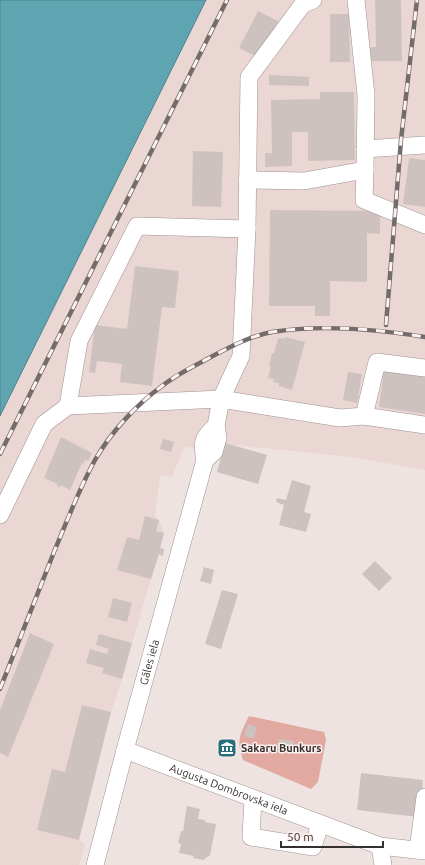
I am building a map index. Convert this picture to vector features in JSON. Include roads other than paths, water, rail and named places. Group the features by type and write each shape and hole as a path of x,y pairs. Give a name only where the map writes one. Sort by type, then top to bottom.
{"street":[{"path":"221,399 241,356 246,230 249,77 303,4 313,0"},
{"path":"356,0 366,95 364,200 425,225"},
{"path":"365,149 425,145"},
{"path":"247,180 304,181 365,170"},
{"path":"68,406 79,341 137,226 246,230"},
{"path":"364,416 377,362 425,368"},
{"path":"0,515 44,424 68,406 221,399 340,418 364,416 425,425"},
{"name":"Gāles iela","path":"95,865 205,460 203,450 206,435 216,426 221,399"},
{"name":"Augusta Dombrovska iela","path":"125,750 380,846 421,851"},
{"path":"421,851 425,797"},
{"path":"253,799 251,837 312,847 320,824"},
{"path":"380,846 383,865"}],"water":[{"path":"0,0 206,0 0,416"}],"railway":[{"path":"0,454 227,0"},
{"path":"386,325 401,140 417,0"},
{"path":"0,689 73,505 89,471 101,450 116,429 152,393 180,374 225,349 248,339 272,332 310,328 348,328 425,337"}],"place":[{"name":"Sakaru Bunkurs","path":"227,748"}]}
